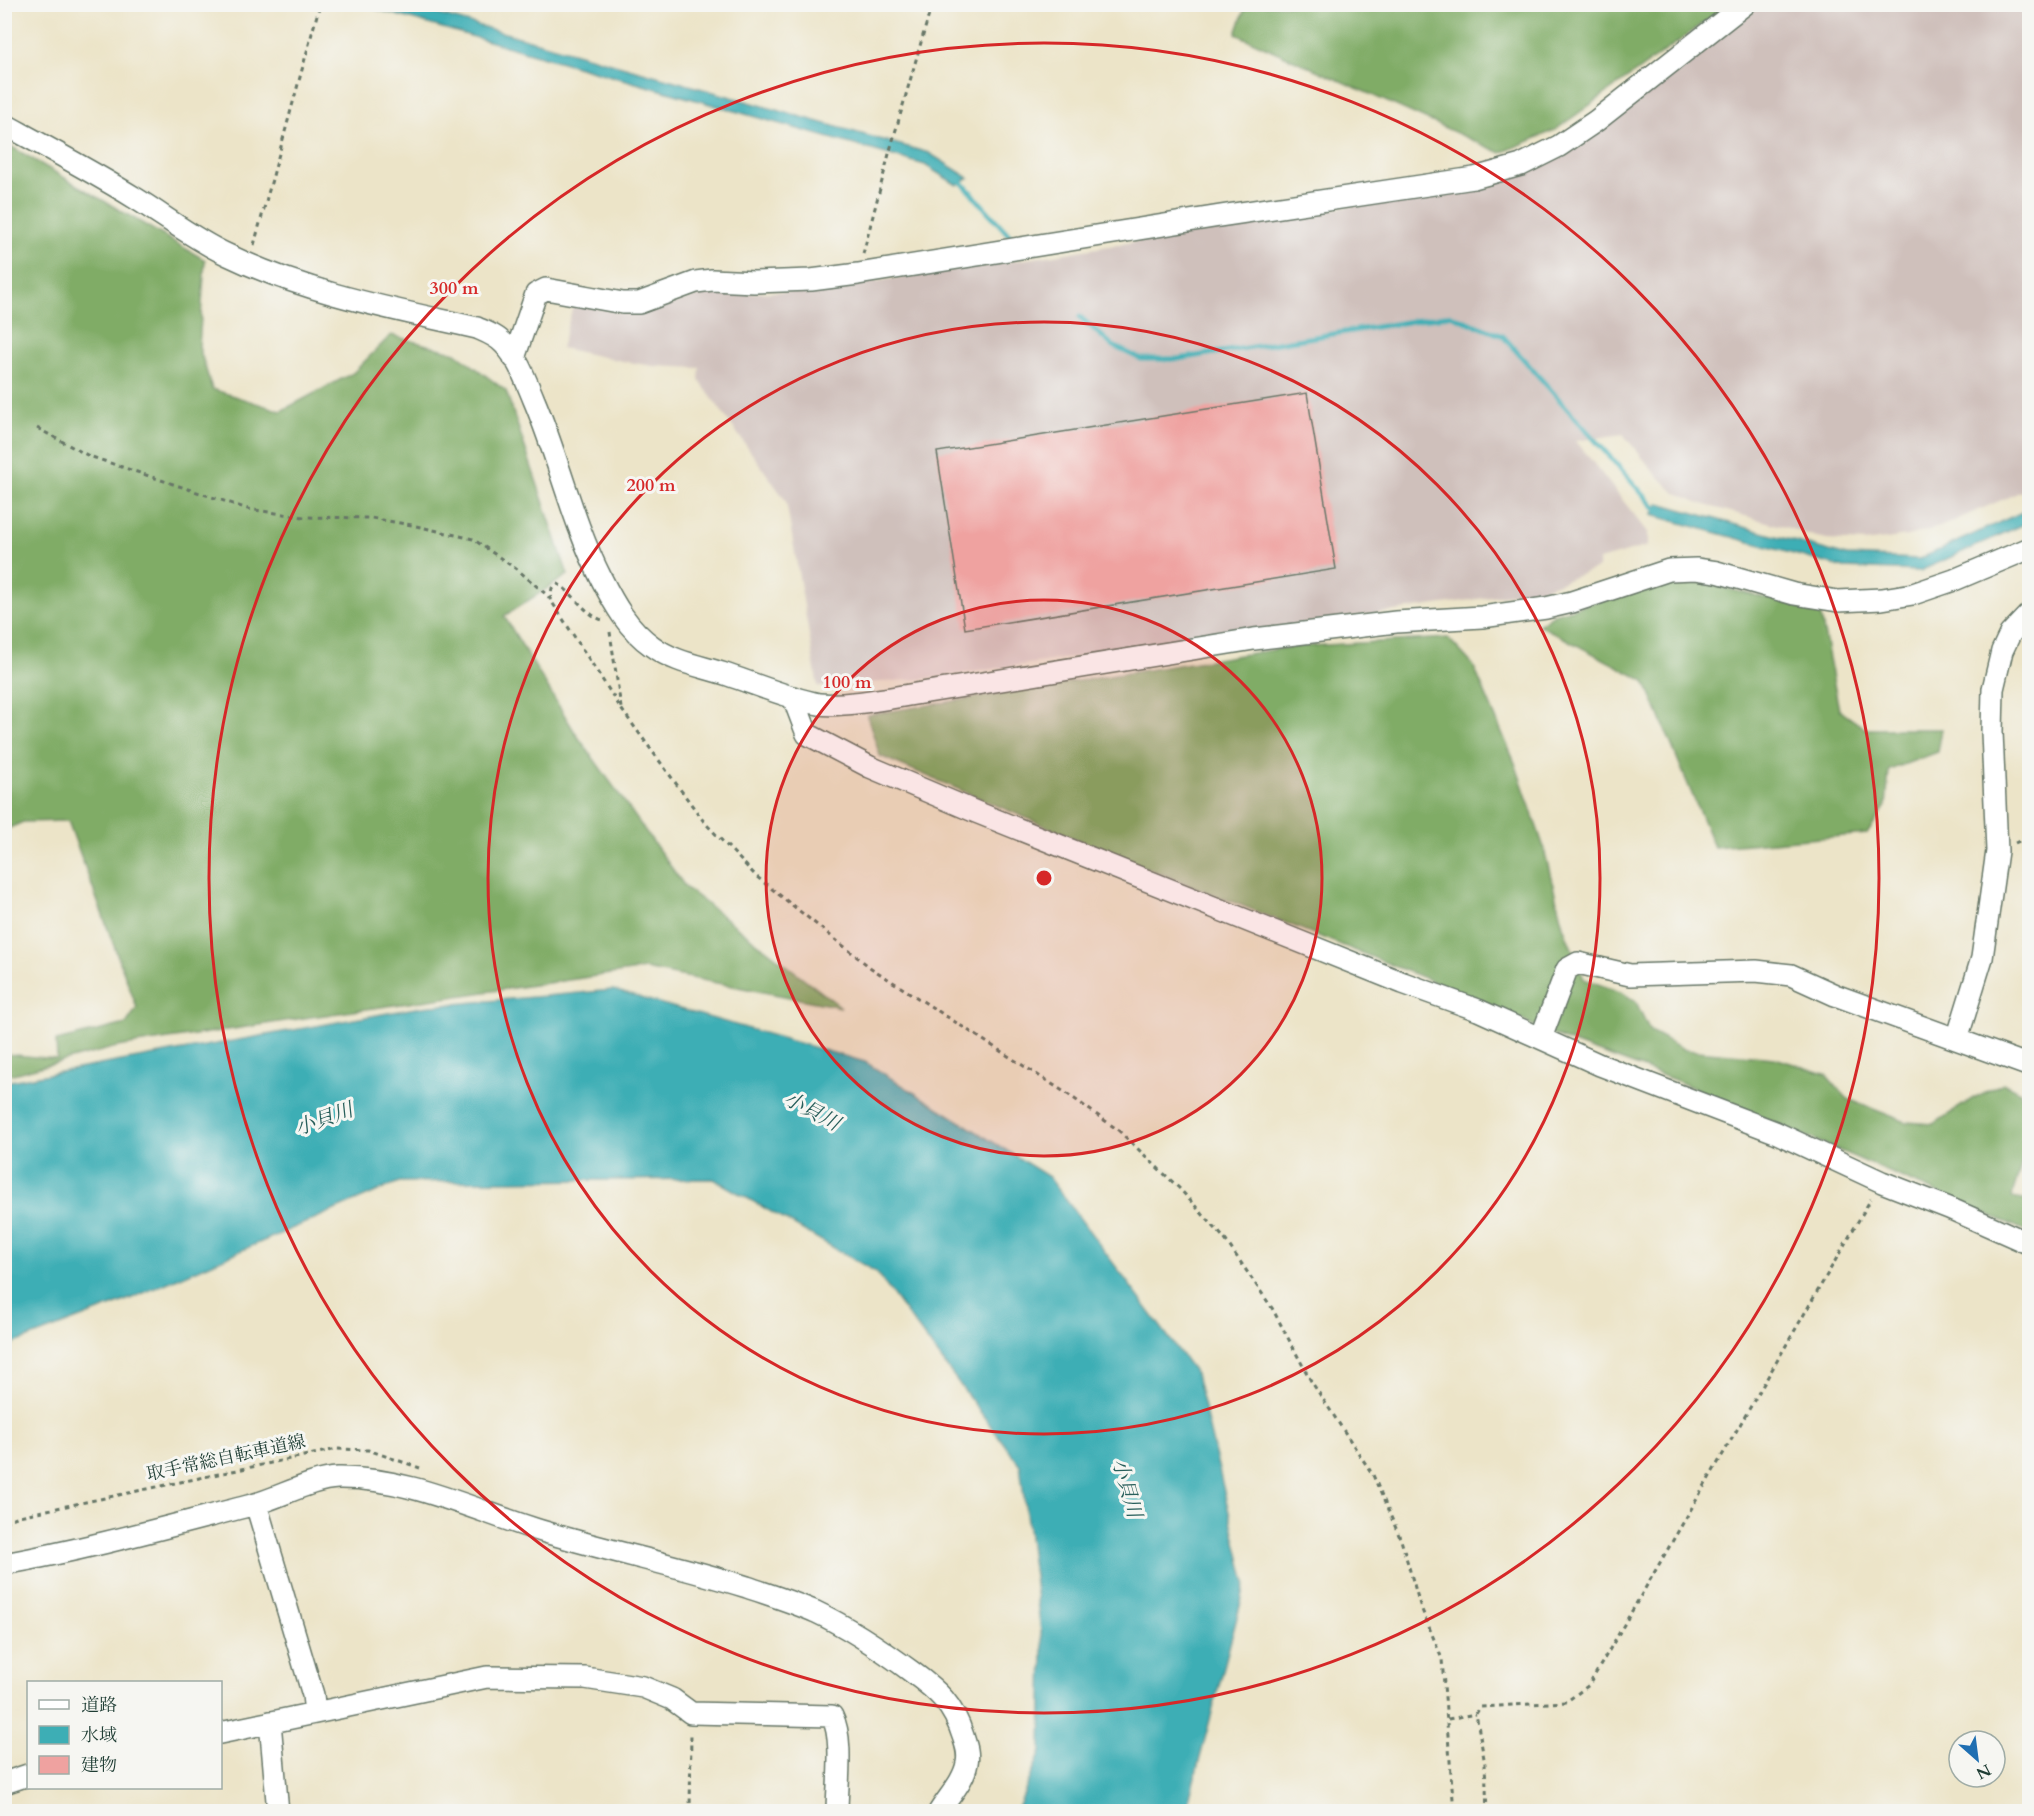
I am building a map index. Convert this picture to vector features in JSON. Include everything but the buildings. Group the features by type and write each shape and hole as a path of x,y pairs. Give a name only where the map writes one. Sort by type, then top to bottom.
{"street":[{"path":"514,358 536,294 546,289 623,303 639,303 696,282 712,280 754,282 858,274 1474,178 1521,165 1558,146 1596,121 1745,4"},
{"path":"4,124 136,198 203,242 249,264 345,299 477,328 495,336 505,344 524,377 546,429 585,546 612,601 630,628 653,647 683,663 821,704 862,702 1254,639 1396,622 1517,613 1572,602 1669,570 1718,572 1794,594 1838,601 1882,599 1913,594 2030,548"},
{"path":"1957,1039 1982,958 1997,851 1992,732 1993,689 2002,651 2010,634 2025,625"},
{"path":"793,697 807,734 870,767 1046,841 1392,979 1478,1010 1600,1065 1775,1132 1882,1182 1949,1208 2030,1244"},
{"path":"1541,1038 1567,969 1578,963 1630,975 1756,971 1791,975 1835,995 2030,1066"},
{"path":"4,1564 75,1549 256,1504 335,1478 383,1481 413,1488 545,1532 695,1571 791,1602 816,1612 885,1653 934,1688 950,1704 960,1724 968,1750 967,1764 963,1776 939,1812"},
{"path":"256,1504 313,1695 315,1713"},
{"path":"222,1733 487,1677 585,1678 644,1687 672,1699 691,1713 832,1716 837,1725 837,1812"},
{"path":"270,1722 278,1812"},
{"path":"4,1783 27,1775"}],"path":[{"path":"249,264 320,4"},
{"path":"858,274 889,154 932,4"},
{"path":"37,428 89,456 248,509 304,517 371,518 473,539 519,571 549,598 622,710 705,823 757,877 871,969 1069,1095 1118,1130 1179,1188 1224,1238 1272,1308 1311,1381 1373,1475 1401,1540 1420,1605 1442,1659 1454,1812"},
{"path":"549,598 552,588 558,584 585,610 609,623"},
{"path":"612,601 609,623 622,710"},
{"path":"1487,1812 1485,1764 1476,1714 1480,1707 1566,1702 1589,1685 1882,1182"},
{"name":"取手常総自転車道線","path":"4,1522 19,1516 337,1449 368,1450 420,1468"},
{"path":"690,1812 691,1713"},
{"path":"1448,1719 1476,1714"}],"shaded area":[{"path":"1761,5 2029,5 2029,488 1940,527 1907,536 1865,542 1826,540 1702,504 1674,492 1654,472 1623,434 1576,441 1648,532 1648,546 1599,560 1598,568 1540,590 932,678 818,687 786,501 699,380 700,368 653,366 561,348 574,303 621,313 659,308 705,294 810,291 1054,255 1486,184 1694,58"}],"green space":[{"path":"1246,5 1729,5 1555,130 1501,153 1236,34"},
{"path":"5,143 205,260 199,347 212,389 281,411 353,373 391,335 456,353 506,391 568,575 504,616 576,734 686,888 841,1007 645,969 117,1047 5,1076 5,1054 57,1059 56,1041 126,1024 137,1008 68,821 23,822 5,830"},
{"path":"1679,577 1820,611 1839,710 1866,729 1942,729 1938,752 1889,770 1886,806 1867,834 1714,847 1645,681 1539,625 1554,614"},
{"path":"1448,638 1473,665 1515,763 1543,845 1563,926 1584,979 1623,993 1636,1002 1650,1031 1685,1050 1775,1058 1825,1074 1848,1099 1906,1122 1934,1124 1972,1099 2003,1083 2020,1092 2029,1112 2029,1140 2011,1198 2029,1201 2029,1232 1675,1080 1565,1040 1470,996 1109,853 880,756 867,715 1291,647"}],"water":[{"path":"361,5 406,5 929,153 969,178 957,185 925,165"},
{"path":"1659,503 1847,556 1919,559 2029,509 2029,522 1920,571 1844,568 1652,515"},
{"name":"小貝川","path":"613,990 865,1062 1049,1177 1196,1374 1246,1583 1186,1811 1017,1811 1041,1751 1043,1648 1020,1465 876,1272 714,1179 399,1182 125,1301 5,1347 5,1082 421,1007"}],"waterway":[{"path":"959,179 1017,244"},
{"path":"1080,317 1113,346 1141,359 1178,359 1450,315 1503,336 1655,508 1662,510"}]}
